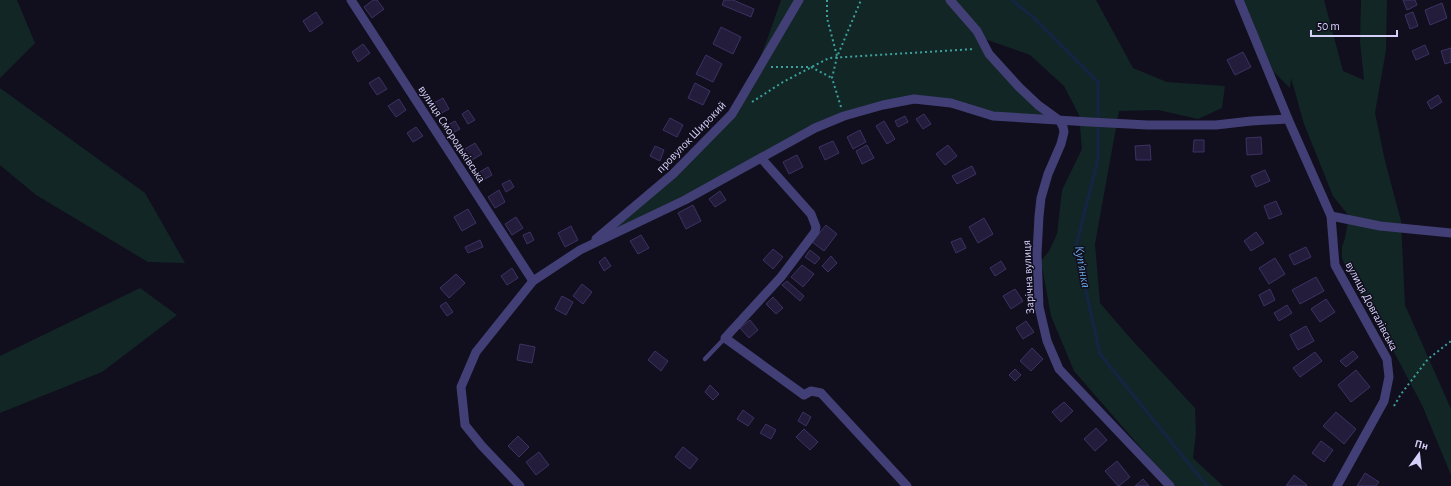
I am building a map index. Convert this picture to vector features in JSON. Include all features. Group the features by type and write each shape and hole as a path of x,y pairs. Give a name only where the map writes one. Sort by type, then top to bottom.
{"street":[{"name":"вулиця Смородьківська","path":"351,0 533,281"},
{"name":"провулок Широкий","path":"586,247 673,174 732,114 799,0"},
{"path":"950,0 977,31 989,54 1019,87 1038,105 1060,121"},
{"name":"вулиця Довгалівська","path":"1239,0 1288,119 1331,216 1335,265 1387,359 1390,377 1384,401 1337,486"},
{"path":"520,486 482,446 465,425 461,387 476,352 533,281 586,247 685,200 815,128 844,116 883,105 914,99 952,103 993,116 1060,121 1148,125 1216,125 1288,119"},
{"name":"Зарічна вулиця","path":"1060,121 1064,132 1061,144 1048,174 1041,198 1039,216 1037,254 1039,308 1047,341 1059,369 1170,486"},
{"path":"761,158 811,214 816,226 815,232 781,277 725,338 804,395 811,391 821,393 907,486"},
{"path":"1331,216 1380,226 1451,233"}],"lane":[{"path":"705,359 725,338"}],"path":[{"path":"827,0 827,18 837,57"},
{"path":"844,116 832,78 837,57 860,0"},
{"path":"751,102 783,82 829,58 986,48"},
{"path":"760,66 811,67 832,78"},
{"path":"1393,407 1401,394 1428,360 1451,341"}],"green space":[{"path":"0,0 17,0 35,43 0,78"},
{"path":"781,0 1096,0 1133,68 1167,82 1225,86 1222,108 1198,119 1158,110 1119,111 1095,244 1100,303 1195,408 1196,433 1193,458 1223,486 1174,486 1074,371 1051,316 1041,261 1049,251 1057,234 1062,190 1082,149 1079,115 1064,86 1030,55 982,38 1002,68 1060,121 1009,118 932,100 844,116 586,247 728,118 748,87"},
{"path":"1242,0 1324,0 1343,71 1364,80 1360,42 1361,0 1387,0 1386,50 1375,113 1385,161 1401,221 1405,305 1451,409 1451,475 1422,405 1386,337 1347,270 1342,258 1342,247 1349,216 1333,196 1304,124 1291,78 1290,88 1274,72"},
{"path":"0,88 145,193 185,263 148,262 36,195 0,165"},
{"path":"140,288 177,315 102,372 0,413 0,356"}],"building":[{"path":"373,0 377,0 384,9 372,18 364,7"},
{"path":"724,0 733,0 754,9 751,17 722,5"},
{"path":"1403,0 1415,0 1417,5 1407,10"},
{"path":"1442,3 1447,18 1430,25 1425,10"},
{"path":"316,12 323,23 310,32 303,21"},
{"path":"1413,12 1418,26 1410,29 1405,15"},
{"path":"721,27 741,37 733,54 713,44"},
{"path":"363,44 370,53 358,62 352,52"},
{"path":"1425,45 1429,54 1416,60 1412,51"},
{"path":"1451,48 1451,62 1445,64 1441,51"},
{"path":"1243,52 1251,67 1235,75 1227,60"},
{"path":"706,55 722,64 713,82 696,74"},
{"path":"379,77 387,89 377,95 369,83"},
{"path":"695,83 710,91 703,105 688,98"},
{"path":"1438,95 1442,102 1431,109 1427,102"},
{"path":"443,98 449,109 436,116 430,105"},
{"path":"399,99 406,110 396,117 388,106"},
{"path":"468,110 475,120 468,124 462,114"},
{"path":"924,114 931,124 923,129 916,119"},
{"path":"905,116 908,122 898,127 895,121"},
{"path":"670,118 683,125 677,137 663,130"},
{"path":"455,121 460,129 449,135 444,127"},
{"path":"884,121 895,139 887,144 876,126"},
{"path":"416,127 423,136 413,142 407,133"},
{"path":"860,130 866,142 853,149 847,137"},
{"path":"1261,137 1262,154 1247,155 1246,138"},
{"path":"1194,140 1204,140 1204,152 1193,152"},
{"path":"833,141 839,153 825,160 819,147"},
{"path":"475,143 482,154 467,163 460,152"},
{"path":"867,145 874,158 862,164 856,151"},
{"path":"948,145 957,156 945,165 936,154"},
{"path":"1150,145 1151,160 1136,160 1135,146"},
{"path":"655,146 664,150 660,161 650,156"},
{"path":"797,155 803,167 789,174 783,162"},
{"path":"972,166 976,174 957,184 952,176"},
{"path":"488,167 492,175 478,183 473,176"},
{"path":"1265,170 1270,181 1256,187 1251,176"},
{"path":"510,180 514,187 506,192 502,184"},
{"path":"499,190 505,202 495,208 488,197"},
{"path":"720,191 726,200 715,207 709,199"},
{"path":"1276,201 1282,214 1269,219 1264,206"},
{"path":"693,205 701,221 686,229 678,213"},
{"path":"468,209 476,223 462,231 454,217"},
{"path":"516,217 523,228 512,235 505,224"},
{"path":"984,218 993,234 978,243 969,227"},
{"path":"826,225 837,234 824,251 812,242"},
{"path":"571,226 578,240 565,247 558,233"},
{"path":"530,232 534,240 527,244 523,235"},
{"path":"1256,232 1264,243 1251,251 1244,241"},
{"path":"641,235 649,248 638,254 630,241"},
{"path":"961,238 966,248 956,253 951,242"},
{"path":"480,240 483,247 468,253 465,247"},
{"path":"1306,247 1311,257 1294,265 1289,255"},
{"path":"773,249 783,257 773,269 763,260"},
{"path":"810,250 820,258 815,264 805,257"},
{"path":"831,256 837,263 828,272 822,266"},
{"path":"605,257 611,266 604,271 599,262"},
{"path":"1275,258 1285,274 1269,284 1259,268"},
{"path":"1001,261 1006,269 995,276 990,268"},
{"path":"802,265 814,274 803,287 791,277"},
{"path":"512,268 518,278 507,285 501,276"},
{"path":"456,274 465,283 449,298 440,288"},
{"path":"1316,277 1324,291 1300,304 1292,290"},
{"path":"787,281 804,296 800,301 782,285"},
{"path":"582,284 592,292 583,304 573,296"},
{"path":"1015,289 1023,301 1011,309 1003,296"},
{"path":"1270,289 1275,300 1264,306 1259,295"},
{"path":"562,296 573,302 566,315 555,309"},
{"path":"773,297 783,308 776,314 766,304"},
{"path":"1326,299 1335,312 1320,322 1311,309"},
{"path":"446,302 453,312 447,316 440,306"},
{"path":"1287,305 1292,313 1279,321 1274,313"},
{"path":"750,320 758,330 749,338 740,328"},
{"path":"1026,321 1034,332 1023,339 1016,328"},
{"path":"1306,326 1314,341 1298,350 1290,335"},
{"path":"520,344 535,347 532,363 517,360"},
{"path":"1032,348 1043,359 1031,371 1020,361"},
{"path":"655,351 668,361 661,371 648,360"},
{"path":"1353,351 1358,357 1346,367 1340,361"},
{"path":"1315,352 1322,361 1300,377 1293,368"},
{"path":"1015,369 1021,375 1015,381 1009,375"},
{"path":"1356,370 1370,387 1351,402 1338,385"},
{"path":"710,385 719,394 713,400 705,392"},
{"path":"1064,402 1073,411 1061,422 1052,412"},
{"path":"743,410 754,418 748,426 737,419"},
{"path":"803,412 811,417 806,426 798,421"},
{"path":"1336,412 1356,429 1344,444 1323,426"},
{"path":"766,424 776,430 771,439 760,433"},
{"path":"1096,428 1107,440 1095,451 1084,439"},
{"path":"804,429 818,442 810,450 796,437"},
{"path":"518,436 529,447 519,457 508,446"},
{"path":"1321,441 1333,450 1324,462 1312,453"},
{"path":"683,447 698,459 690,469 675,457"},
{"path":"539,452 549,465 536,475 526,462"},
{"path":"1117,461 1130,477 1119,486 1105,471"},
{"path":"1365,473 1379,482 1376,486 1357,486"},
{"path":"1294,475 1307,485 1286,486"},
{"path":"1143,479 1149,486 1135,486"}],"waterway":[{"name":"Куп'янка","path":"1012,0 1034,18 1098,82 1098,159 1076,246 1100,354 1207,486"}]}
